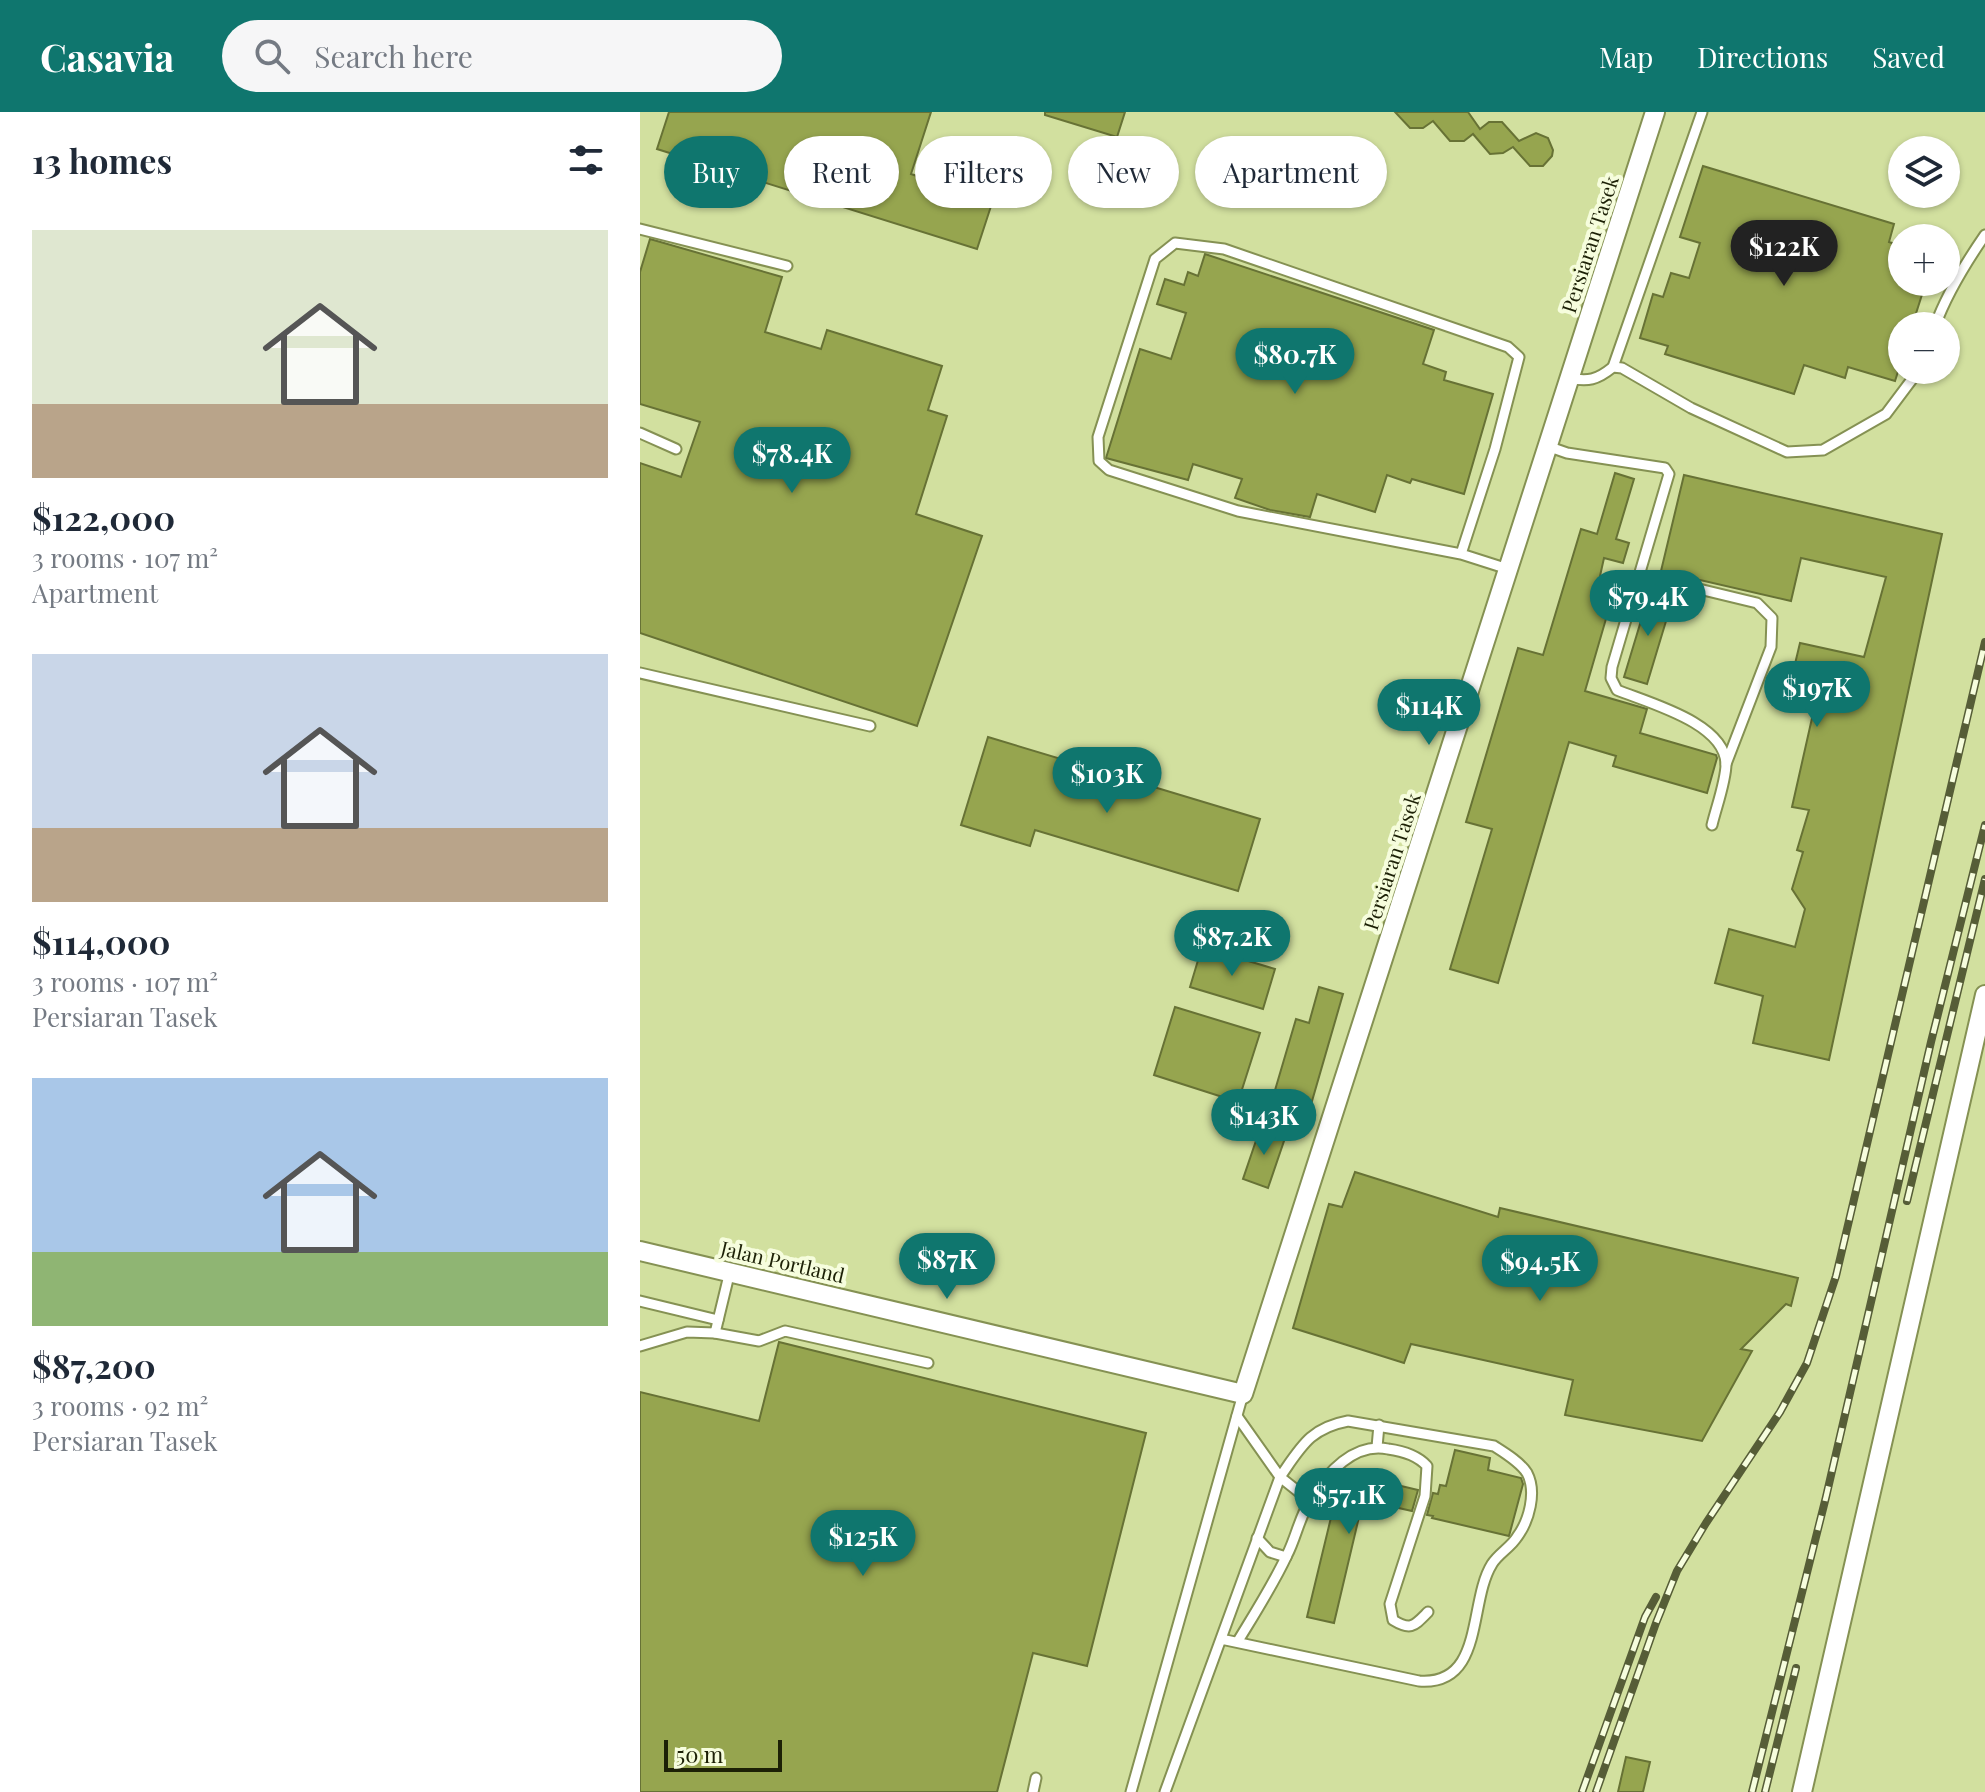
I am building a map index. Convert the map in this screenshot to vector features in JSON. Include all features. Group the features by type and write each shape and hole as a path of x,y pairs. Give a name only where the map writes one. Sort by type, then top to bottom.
{"street":[{"name":"Persiaran Tasek","path":"1243,1394 1655,112"},
{"path":"1802,1792 1985,995"},
{"name":"Jalan Portland","path":"640,1251 1243,1394"}],"lane":[{"path":"1569,378 1587,382 1613,367 1702,112"},
{"path":"640,229 787,266"},
{"path":"1940,312 1965,263 1985,235"},
{"path":"1461,554 1495,449 1519,357 1508,347 1224,249 1175,243 1155,259 1098,437 1099,461 1109,470 1238,511 1461,554 1508,569"},
{"path":"1613,367 1622,368 1691,408 1787,452 1823,450 1886,414 1908,384"},
{"path":"640,433 676,449"},
{"path":"1547,446 1567,453 1665,468 1669,474 1611,678 1617,690 1694,722 1721,746 1726,764"},
{"path":"1641,575 1757,603 1772,618 1771,647 1726,764 1712,825"},
{"path":"640,673 870,726"},
{"path":"715,1333 730,1271"},
{"path":"640,1301 718,1320"},
{"path":"640,1346 687,1332 715,1333 759,1341 785,1331 928,1363"},
{"path":"1131,1792 1243,1394"},
{"path":"1237,1416 1280,1477 1309,1500"},
{"path":"1165,1792 1280,1477 1303,1443 1326,1425 1348,1421 1379,1425 1494,1446 1509,1455 1526,1472 1531,1487 1527,1520 1517,1538 1492,1562 1483,1585 1470,1649 1449,1677 1432,1682 1221,1639"},
{"path":"1377,1447 1379,1425"},
{"path":"1238,1641 1286,1557 1309,1500 1338,1464 1354,1454 1377,1447 1407,1454 1420,1459 1427,1466 1425,1496 1390,1604 1393,1620 1404,1627 1418,1622 1428,1612"},
{"path":"1257,1538 1270,1552 1286,1557"},
{"path":"1033,1792 1036,1778"}],"building":[{"path":"669,112 931,112 923,136 915,136 915,162 911,174 915,175 915,208 990,208 977,249 846,208 899,208 899,136 784,136 784,189 768,184 768,136 664,136 664,151 657,149"},
{"path":"1045,112 1125,112 1117,136 1045,115"},
{"path":"1395,112 1468,112 1480,129 1489,122 1502,122 1519,141 1536,133 1548,138 1552,156 1543,166 1530,166 1513,147 1503,153 1490,154 1473,134 1464,141 1450,141 1433,121 1423,128 1410,128"},
{"path":"1703,166 1894,224 1888,224 1888,296 1922,296 1916,312 1888,312 1888,379 1848,367 1845,378 1804,365 1794,394 1665,354 1668,346 1640,338 1653,294 1663,297 1671,273 1689,278 1700,243 1680,237"},
{"path":"650,239 782,277 765,332 821,349 827,330 942,366 928,410 947,416 916,514 982,536 917,726 640,633 640,463 681,477 700,422 640,404 640,272"},
{"path":"1205,254 1434,330 1423,364 1446,372 1444,380 1493,394 1464,494 1387,475 1375,512 1317,494 1310,517 1270,510 1235,498 1242,479 1193,464 1188,480 1106,458 1140,349 1171,359 1186,313 1157,304 1165,279 1184,285 1188,272 1198,276"},
{"path":"1615,473 1634,479 1616,539 1629,543 1623,563 1604,558 1600,576 1617,581 1585,691 1647,709 1640,733 1716,755 1717,758 1707,793 1613,766 1616,756 1569,742 1498,983 1450,969 1492,829 1466,822 1518,648 1543,655 1581,529 1597,534"},
{"path":"1684,475 1942,534 1829,1060 1753,1043 1763,996 1715,983 1729,929 1795,947 1805,909 1792,889 1803,852 1797,850 1809,810 1792,807 1817,696 1789,689 1800,643 1864,657 1886,577 1801,558 1791,601 1661,571"},
{"path":"1650,591 1673,598 1647,684 1624,677"},
{"path":"988,737 1260,819 1238,891 1035,830 1030,846 961,825"},
{"path":"1202,947 1275,969 1263,1009 1190,987"},
{"path":"1319,987 1343,994 1310,1108 1273,1097 1296,1019 1309,1023"},
{"path":"1175,1007 1260,1033 1238,1102 1154,1075"},
{"path":"1261,1126 1286,1135 1268,1188 1243,1179"},
{"path":"1355,1172 1498,1217 1500,1208 1798,1278 1791,1306 1786,1304 1741,1349 1752,1351 1702,1441 1565,1415 1573,1380 1411,1344 1404,1363 1293,1328 1329,1204 1342,1207"},
{"path":"779,1342 1146,1433 1087,1666 1033,1653 997,1792 640,1792 640,1392 759,1421"},
{"path":"1455,1450 1490,1458 1488,1470 1521,1478 1523,1484 1509,1536 1427,1515 1433,1493 1438,1494 1440,1485 1446,1486"},
{"path":"1342,1472 1418,1490 1412,1511 1363,1500 1334,1623 1307,1617"},
{"path":"1626,1757 1650,1762 1643,1792 1618,1792"}],"railway":[{"path":"1596,1792 1677,1571 1780,1412 1807,1363 1836,1276 1985,642"},
{"path":"1752,1792 1826,1497 1931,1042 1985,825"},
{"path":"1907,1201 1985,879"},
{"path":"1582,1792 1645,1617 1656,1597"},
{"path":"1765,1792 1796,1668"}]}
